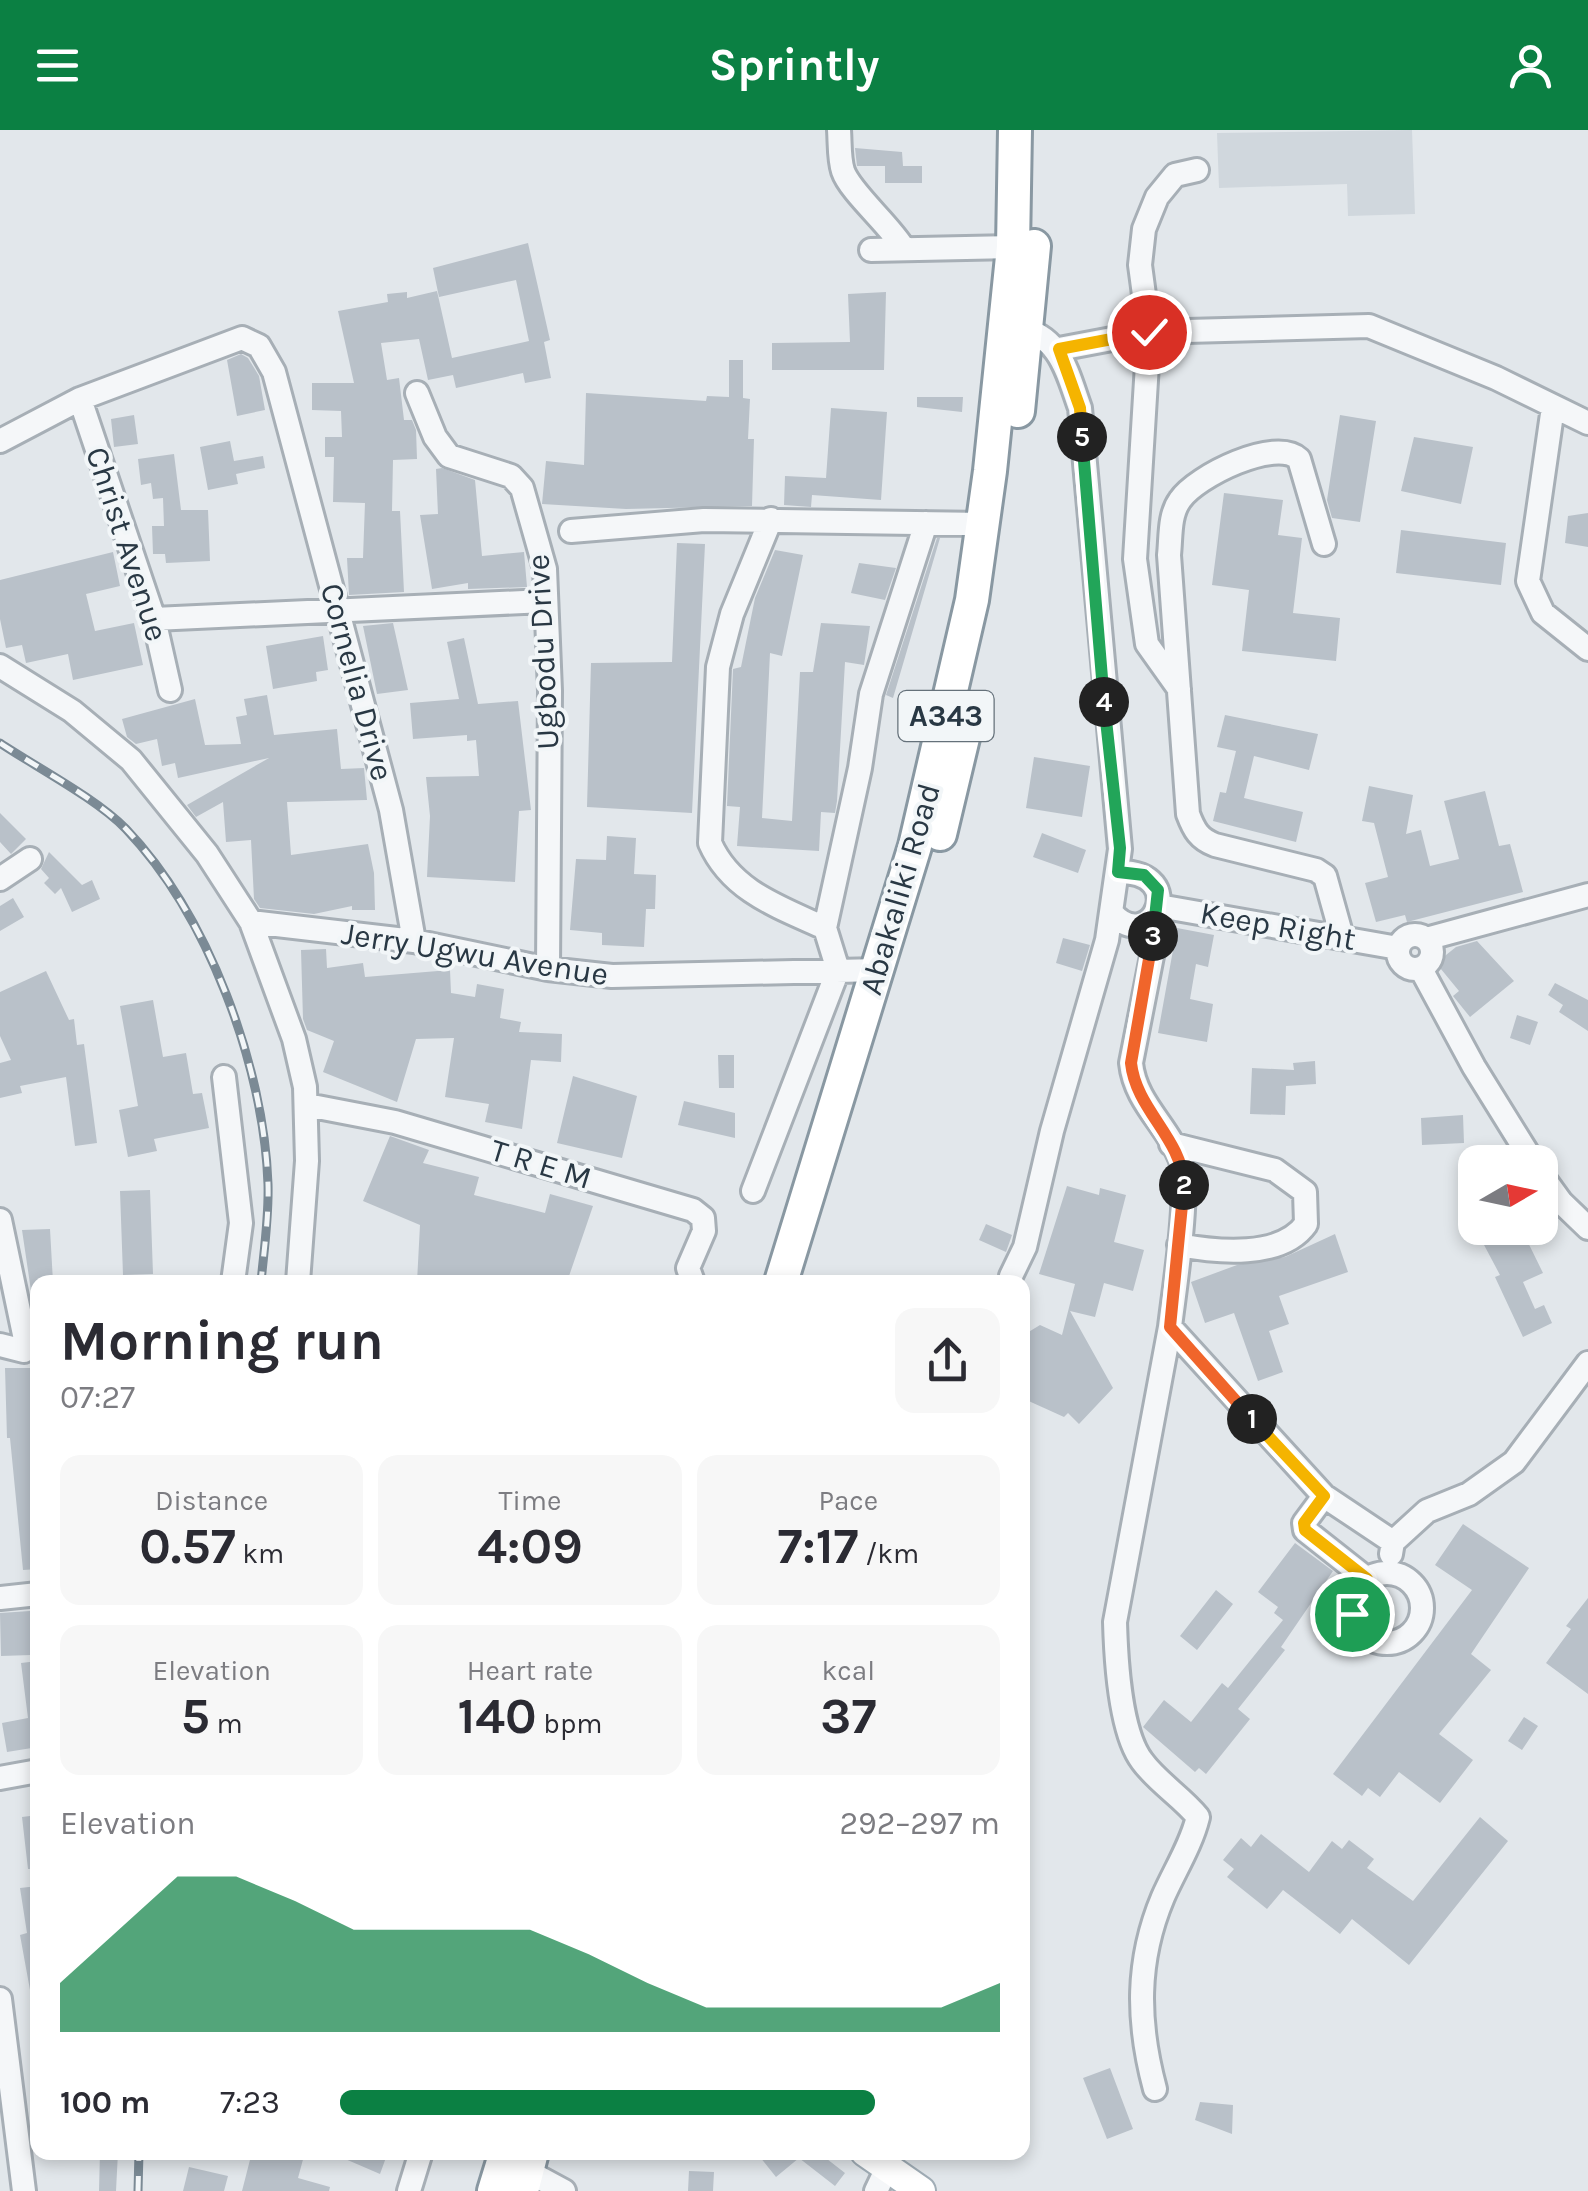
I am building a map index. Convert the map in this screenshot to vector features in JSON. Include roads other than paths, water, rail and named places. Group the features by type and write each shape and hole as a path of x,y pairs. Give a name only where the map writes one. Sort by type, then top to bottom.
{"highway":[{"name":"Abakaliki Road","path":"782,1275 879,970 940,742 984,524 1017,328 1012,247 1015,130"},
{"name":"Abakaliki Road","path":"804,1275 901,972 956,776 1003,528 1036,130"},
{"path":"494,2191 522,2167"}],"main road":[{"path":"876,2170 921,2191"}],"street":[{"path":"839,130 843,170 851,186 891,227 904,249"},
{"path":"1178,689 1147,644 1136,559 1149,332 1140,265 1144,229 1157,197 1175,175 1196,170"},
{"path":"871,250 1012,247"},
{"path":"1017,328 1059,349 1149,332 1370,326 1496,378 1588,423"},
{"name":"Cornelia Drive","path":"80,399 242,338 259,346 274,372 290,426 391,810 414,941"},
{"path":"1011,1275 1025,1247 1052,1130 1090,1008 1112,913 1120,848 1080,408 1059,349"},
{"name":"Ugbodu Drive","path":"417,394 434,438 449,456 511,476 522,488 544,569 550,691 548,970"},
{"path":"0,442 80,399"},
{"name":"Christ Avenue","path":"80,399 154,619 170,690"},
{"path":"1553,407 1528,581 1543,613 1588,649"},
{"path":"1324,544 1302,465 1294,454 1276,449 1257,454 1186,494 1173,514 1168,554 1188,814 1201,840 1316,870 1325,876 1342,937"},
{"path":"770,519 732,614 718,667 710,843 721,869 762,899 825,928"},
{"path":"571,531 704,520 984,524"},
{"path":"753,1191 838,970 825,928 860,768 870,694 926,523"},
{"path":"154,619 546,601"},
{"path":"0,666 72,711 131,760 208,854 251,922 294,1039 307,1105 298,1275"},
{"path":"0,879 30,858"},
{"path":"1118,872 1133,872 1152,881 1158,890 1153,951 1131,1063 1137,1088 1182,1162 1184,1180 1170,1327 1115,1622 1116,1660 1131,1740 1141,1761 1198,1817 1151,1928 1144,1958 1140,2005 1154,2089"},
{"path":"1421,968 1403,966 1398,948 1413,935 1426,939 1588,895"},
{"path":"1112,913 1120,922 1133,925 1155,912"},
{"name":"Keep Right","path":"1155,912 1398,948"},
{"name":"Jerry Ugwu Avenue","path":"251,922 414,941 548,970 668,977 879,970"},
{"path":"1421,968 1432,955 1426,939"},
{"path":"1421,968 1474,1067 1523,1145"},
{"path":"224,1077 241,1223 234,1275"},
{"name":"T R E M","path":"307,1105 395,1122 693,1210 703,1218 704,1232 688,1268 690,1275"},
{"path":"1171,1144 1275,1170 1304,1192 1308,1207 1306,1224 1289,1240 1239,1250 1179,1245"},
{"path":"1558,1198 1588,1228"},
{"path":"0,1220 26,1344 24,1351 0,1345"},
{"path":"1170,1327 1324,1496 1394,1542"},
{"path":"1324,1496 1304,1523 1305,1530 1377,1575 1394,1542 1427,1511 1469,1494 1514,1462 1588,1363"},
{"path":"0,1598 30,1595"},
{"path":"0,1778 30,1773"},
{"path":"0,1999 4,2061 24,2191"},
{"path":"409,2191 419,2160"},
{"path":"522,2167 564,2191"}],"railway":[{"path":"0,743 83,795 126,829 182,904 206,948 243,1042 256,1091 268,1196 262,1275"},
{"path":"138,2191 139,2160"}]}
